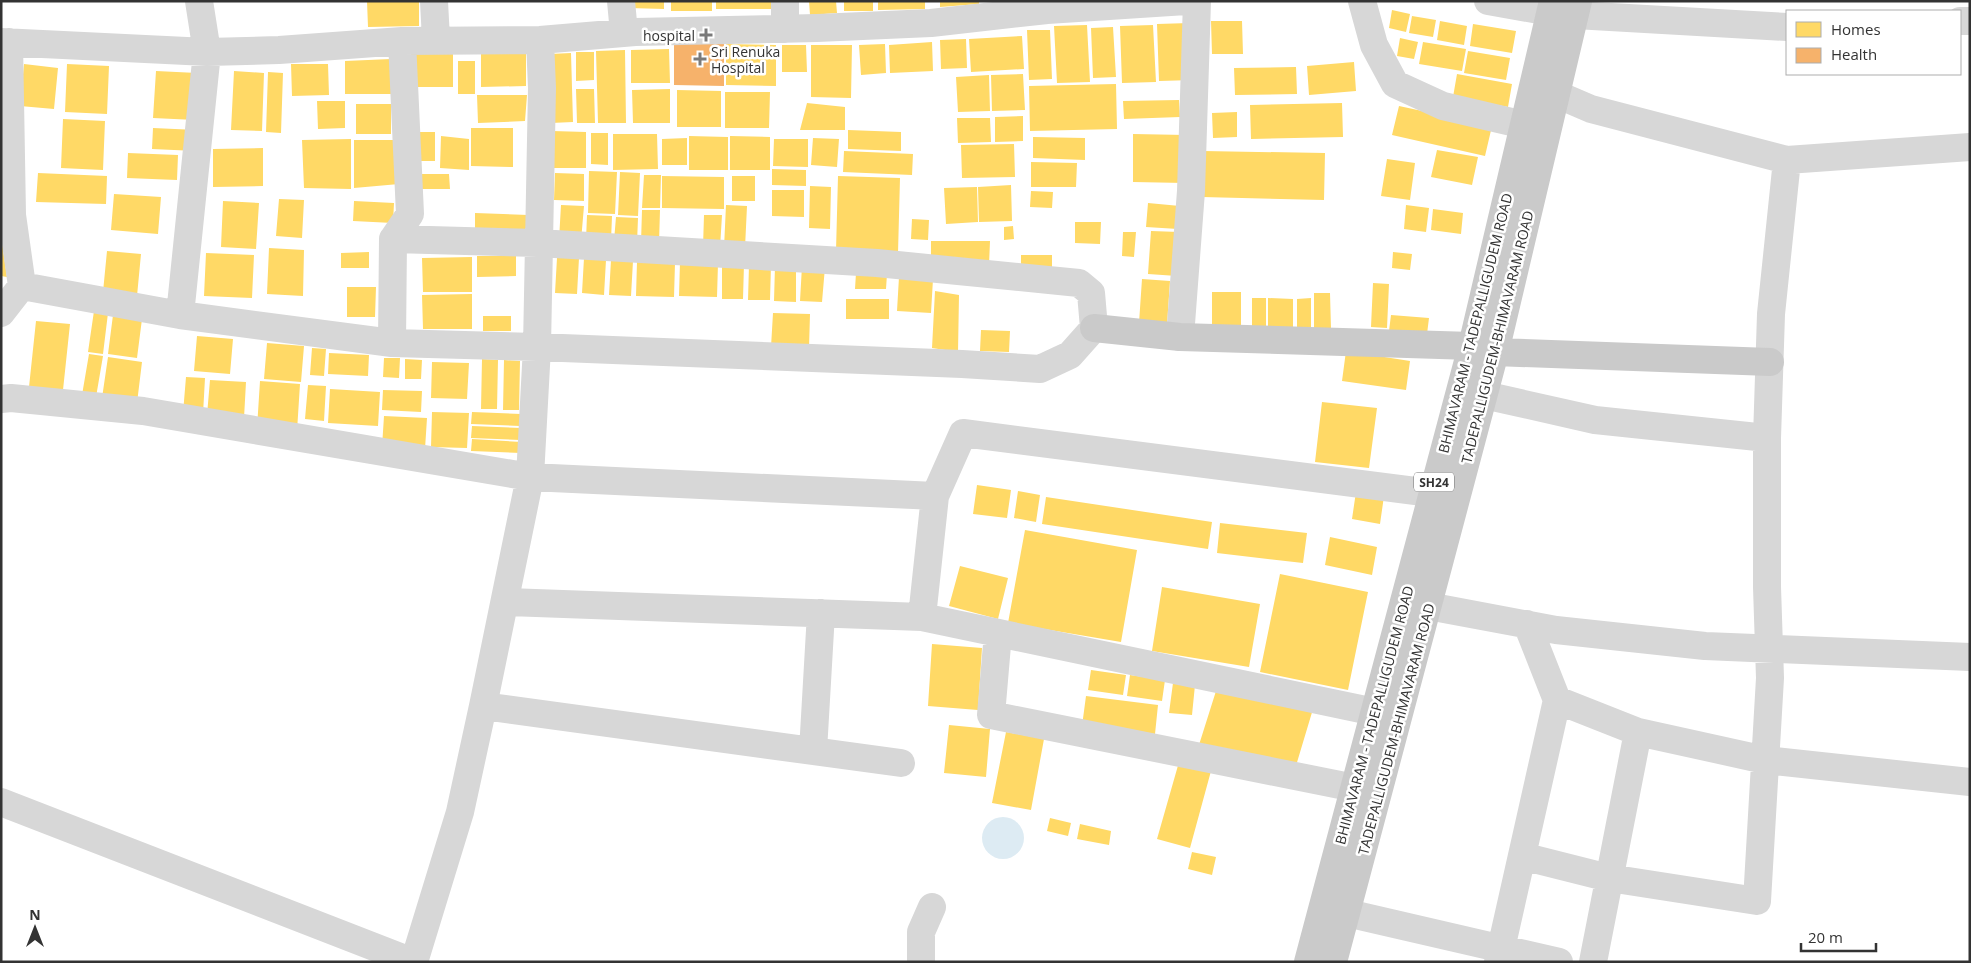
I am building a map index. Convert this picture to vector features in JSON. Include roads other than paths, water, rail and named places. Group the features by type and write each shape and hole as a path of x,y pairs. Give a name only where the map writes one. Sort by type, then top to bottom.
{"main road":[{"name":"SH24","path":"1535,128 1564,7"},
{"name":"TADEPALLIGUDEM-BHIMAVARAM ROAD","path":"1333,962 1428,606 1461,433 1484,395 1484,349 1535,128 1556,94 1564,7"},
{"path":"1094,328 1180,337 1770,362"},
{"name":"BHIMAVARAM - TADEPALLIGUDEM ROAD","path":"1308,962 1432,493 1461,433 1484,349"}],"street":[{"path":"180,315 207,52 199,1"},
{"path":"434,1 436,40"},
{"path":"622,1 624,33"},
{"path":"785,1 785,29"},
{"path":"1,313 22,286 7,214 5,42 207,52 279,50 402,41 540,40 624,33 931,23 1047,10 1186,1"},
{"path":"1180,337 1191,191 1197,1"},
{"path":"1362,1 1374,45 1395,84 1443,106 1535,128"},
{"path":"1488,1 1786,27"},
{"path":"1,802 414,962 460,812 530,477 537,347 542,88 540,40"},
{"path":"392,343 393,239 410,214 402,41"},
{"path":"1556,94 1591,109 1787,160 1970,147"},
{"path":"1522,856 1609,878 1757,901 1770,678 1767,587 1767,438 1771,314 1787,160"},
{"path":"22,286 180,315 392,343 537,347 1040,369 1070,355 1094,328 1092,293 1079,283 877,263 538,243 393,239"},
{"path":"1484,395 1595,420 1767,438"},
{"path":"1,399 11,398 143,411 530,477 935,496"},
{"path":"922,617 935,496 963,433 1432,493"},
{"path":"505,602 922,617 1375,712"},
{"path":"1428,606 1556,630 1705,646 1970,657"},
{"path":"813,751 821,613"},
{"path":"1500,955 1557,700 1526,624"},
{"path":"998,633 991,715 1355,788"},
{"path":"1557,700 1638,732 1765,760 1970,782"},
{"path":"483,706 901,763"},
{"path":"1593,962 1638,732"},
{"path":"921,962 921,932 932,907"},
{"path":"1347,913 1500,955 1559,962"}],"place":[{"name":"hospital","path":"706,35"},
{"name":"Sri Renuka Hospital","path":"700,59"}]}
